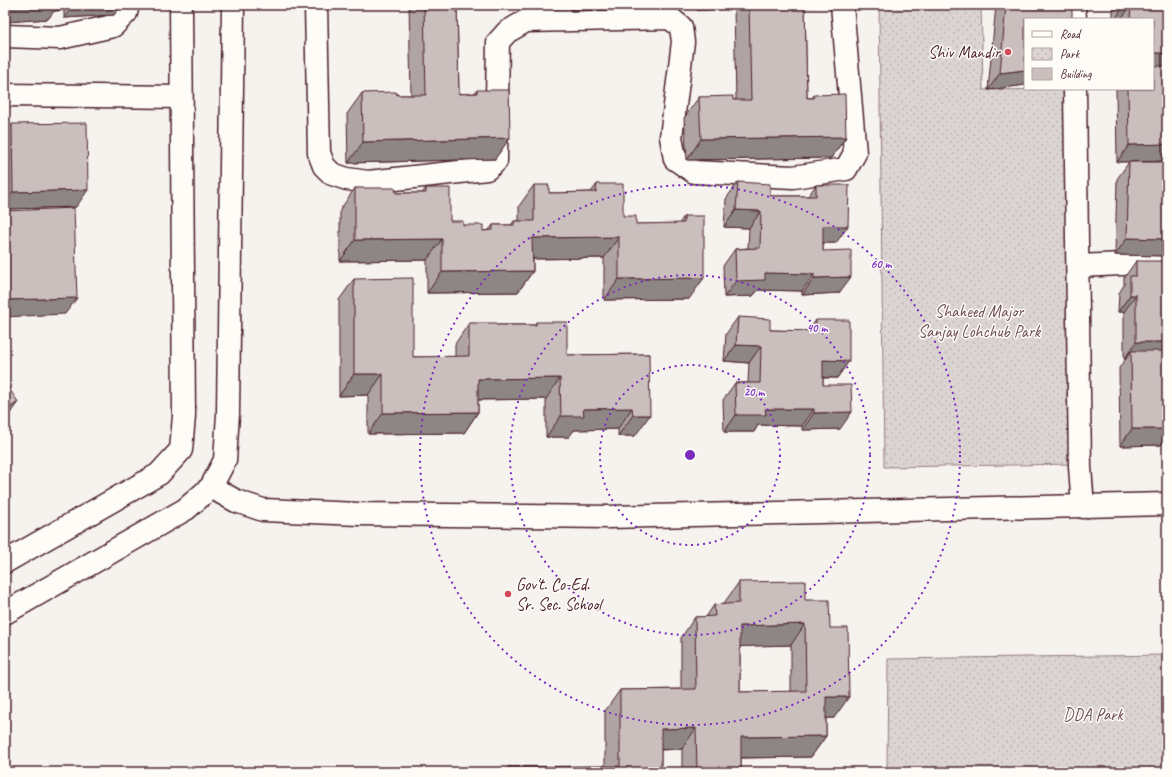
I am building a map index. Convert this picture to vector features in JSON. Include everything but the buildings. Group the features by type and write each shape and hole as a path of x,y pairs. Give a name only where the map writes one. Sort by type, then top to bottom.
{"street":[{"path":"5,36 60,38 113,26 126,13 128,5"},
{"path":"5,562 159,474 181,450 184,416 181,5"},
{"path":"5,613 186,509 211,487 225,460 228,414 232,5"},
{"path":"316,5 318,153 324,166 332,174 347,179 368,182 487,169 496,161 498,42 507,32 526,21 670,18 681,27 683,42 671,137 675,159 694,172 793,177 846,169 854,153 842,5"},
{"path":"1074,5 1075,18"},
{"path":"1076,90 1080,467 1083,507"},
{"path":"5,95 181,96"},
{"path":"1078,266 1167,262"},
{"path":"211,487 236,501 263,510 359,514 609,517 1167,504"}],"green space":[{"name":"Shaheed Major Sanjay Lohchub Park","path":"879,5 981,5 983,90 1074,90 1078,464 884,467"},
{"name":"DDA Park","path":"1167,655 1167,772 887,772 888,659"}],"place":[{"name":"Shiv Mandir","path":"1008,52"},
{"name":"Gov't. Co-Ed. Sr. Sec. School","path":"508,594"}]}
